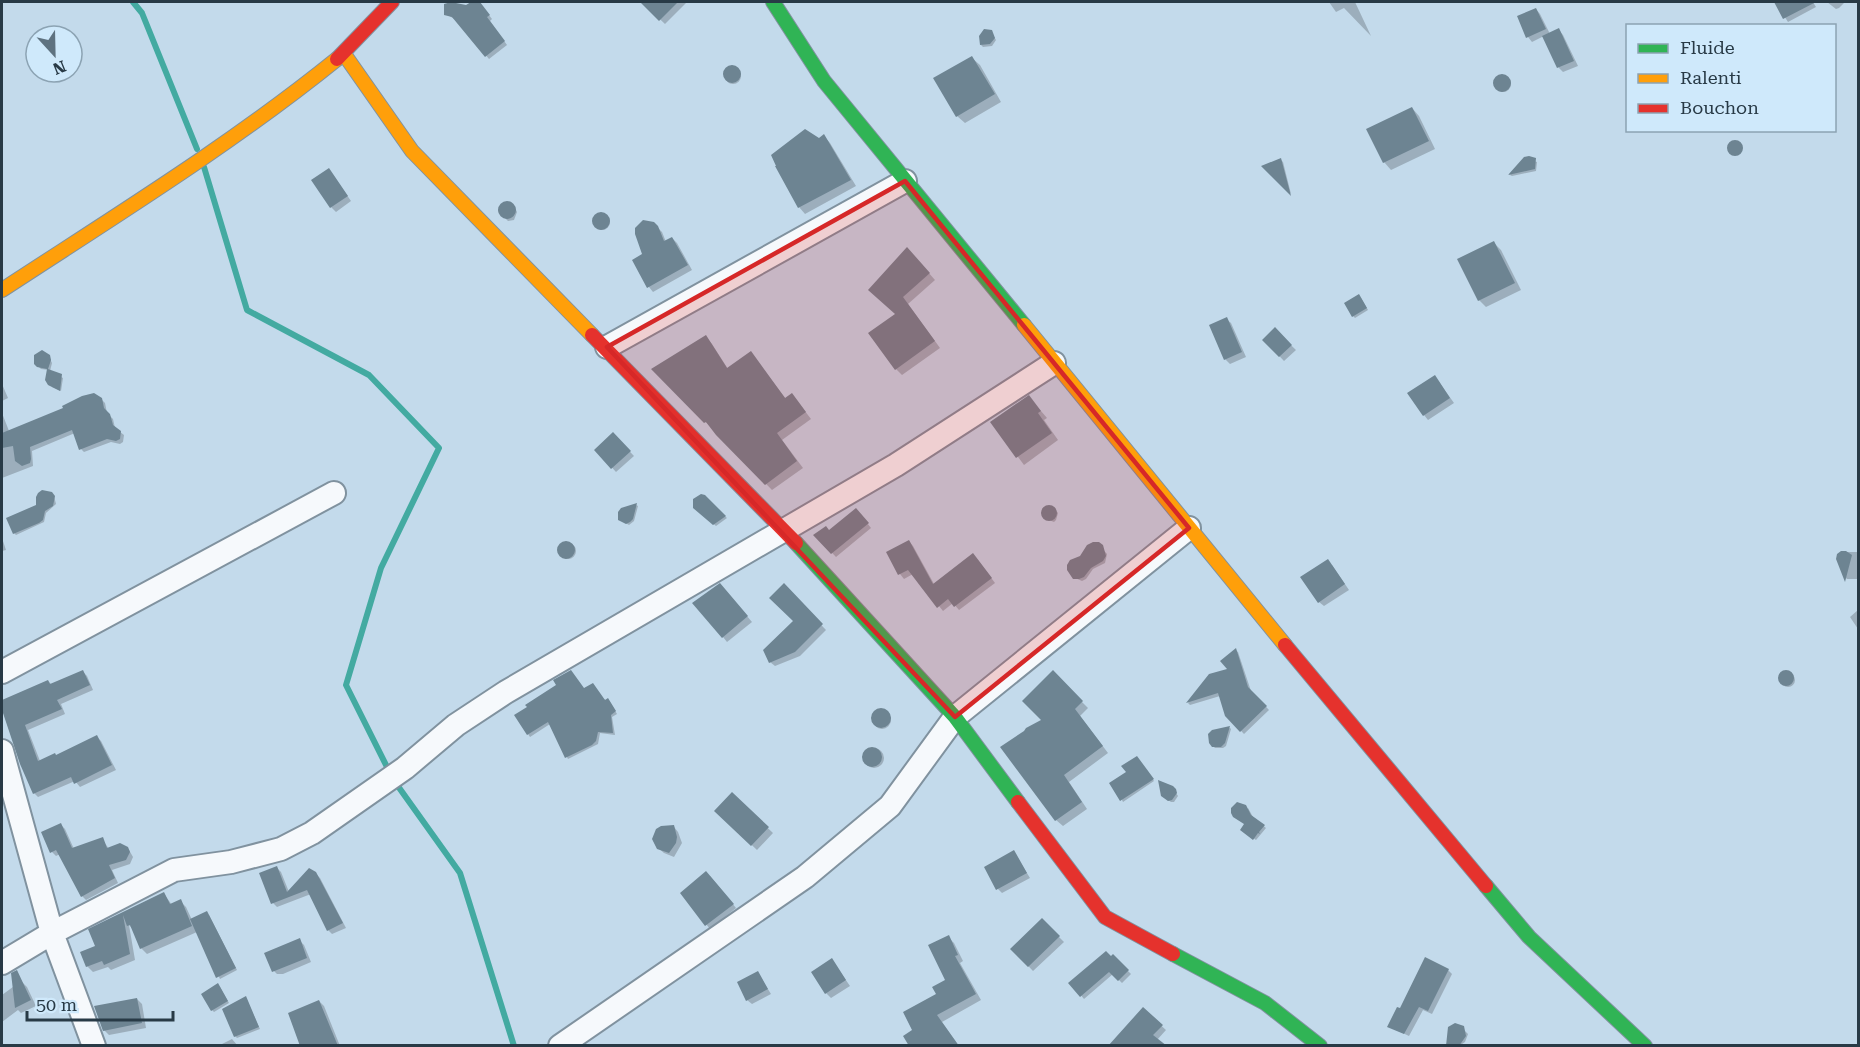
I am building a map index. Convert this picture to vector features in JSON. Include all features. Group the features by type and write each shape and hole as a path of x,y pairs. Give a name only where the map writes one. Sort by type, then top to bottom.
{"street":[{"path":"2,290 288,99 344,54 392,2"},
{"path":"773,2 824,81 1303,667 1529,937 1645,1046"},
{"path":"344,54 412,151 607,347 783,530 955,717 1105,917 1265,1003 1320,1046"},
{"path":"607,347 906,181"},
{"path":"2,963 52,933 174,870 231,862 281,849 312,833 405,768 456,725 496,699 896,465 1054,363"},
{"path":"2,672 334,493"},
{"path":"560,1046 814,870 890,806 955,717 1189,528"},
{"path":"2,751 52,933 94,1046"}],"highlighted area":[{"path":"905,181 1189,528 955,717 607,347"}],"building":[{"path":"451,2 466,5 471,2 480,2 490,15 487,17 505,41 485,57 452,17 444,15 444,4"},
{"path":"640,2 678,2 659,21"},
{"path":"1774,2 1816,2 1783,19"},
{"path":"1536,8 1546,29 1526,38 1517,16"},
{"path":"1559,28 1574,61 1557,68 1542,36"},
{"path":"984,29 992,30 995,38 990,44 980,45 979,36"},
{"path":"972,56 995,94 956,117 933,78"},
{"path":"732,65 738,68 741,74 738,80 732,83 726,80 723,74 726,68"},
{"path":"1502,74 1508,77 1511,83 1508,89 1502,92 1496,89 1493,83 1496,77"},
{"path":"1412,107 1429,141 1383,163 1366,129"},
{"path":"805,129 819,138 824,134 851,180 798,208 771,155"},
{"path":"1735,140 1743,148 1735,156 1727,148"},
{"path":"1524,157 1536,158 1535,169 1508,175"},
{"path":"1281,158 1291,196 1261,166"},
{"path":"329,168 348,196 330,208 311,180"},
{"path":"507,201 513,204 516,210 513,216 507,219 501,216 498,210 501,204"},
{"path":"601,212 607,215 610,221 607,227 601,230 595,227 592,221 595,215"},
{"path":"643,220 654,222 658,226 664,241 672,237 688,265 647,288 632,260 642,254 635,228"},
{"path":"1494,241 1515,283 1478,301 1457,259"},
{"path":"907,247 930,273 903,297 935,341 895,370 868,333 895,314 868,290"},
{"path":"1359,294 1367,308 1352,317 1344,303"},
{"path":"1227,317 1242,352 1224,360 1209,325"},
{"path":"1275,327 1292,345 1279,357 1262,340"},
{"path":"706,335 727,368 751,351 785,398 792,393 806,412 777,433 797,461 765,485 706,422 704,423 651,369"},
{"path":"42,350 50,355 48,369 62,374 60,391 48,385 45,380 47,369 34,364 34,355"},
{"path":"1435,375 1450,398 1423,416 1407,393"},
{"path":"94,393 102,398 104,408 110,414 113,425 121,431 120,439 116,441 107,439 79,450 72,430 30,447 30,463 22,466 15,461 13,446 2,448 2,433 63,408 62,406 82,396"},
{"path":"1029,395 1041,411 1038,413 1052,433 1016,458 990,422"},
{"path":"613,432 631,451 611,469 594,450"},
{"path":"42,490 52,492 55,496 53,506 45,511 43,520 39,523 13,534 6,518 36,505 36,497"},
{"path":"701,494 705,495 726,516 713,525 693,508 693,499"},
{"path":"637,503 630,522 626,524 618,520 618,512 621,508"},
{"path":"1049,505 1055,507 1057,513 1055,519 1049,521 1043,519 1041,513 1043,507"},
{"path":"856,508 869,523 831,554 813,535 826,526 829,530"},
{"path":"909,540 933,584 973,553 992,578 954,607 948,599 937,608 908,570 898,575 886,552"},
{"path":"566,541 572,544 575,550 572,556 566,559 560,556 557,550 560,544"},
{"path":"1093,542 1103,545 1106,556 1084,577 1073,579 1067,570 1067,565 1070,560 1080,556 1087,545"},
{"path":"1841,551 1852,555 1845,582 1836,559 1837,554"},
{"path":"1328,559 1345,584 1318,603 1300,577"},
{"path":"720,583 748,616 722,638 692,603"},
{"path":"784,583 823,624 795,652 769,663 763,650 793,621 769,598"},
{"path":"1236,648 1248,687 1267,706 1240,732 1225,716 1218,693 1186,703 1209,674 1227,669 1220,661"},
{"path":"83,670 90,685 57,700 62,709 25,725 38,761 97,735 112,765 74,784 71,777 33,794 20,764 2,710 2,700 48,680 50,684"},
{"path":"571,670 584,688 593,683 605,700 608,698 616,711 611,715 613,733 598,732 596,741 592,745 565,758 548,722 527,735 514,715 556,685 553,680"},
{"path":"1053,670 1083,701 1075,709 1103,746 1064,775 1082,802 1055,821 1000,747 1041,720 1022,701"},
{"path":"1786,670 1792,672 1794,678 1792,684 1786,686 1780,684 1778,678 1780,672"},
{"path":"881,708 888,711 891,718 888,725 881,728 874,725 871,718 874,711"},
{"path":"1230,726 1225,743 1221,747 1212,747 1208,734 1212,730"},
{"path":"868,747 876,747 882,753 882,761 876,767 868,767 862,761 862,753"},
{"path":"1137,756 1154,779 1120,801 1109,783 1126,772 1121,766"},
{"path":"1158,780 1176,789 1177,793 1172,800 1168,801 1161,796"},
{"path":"732,792 769,827 751,846 714,811"},
{"path":"1237,802 1246,805 1251,815 1265,825 1253,840 1240,830 1244,824 1231,813 1231,808"},
{"path":"61,823 72,848 103,837 107,848 120,843 128,847 130,852 126,860 109,865 115,878 81,897 56,850 50,853 41,832"},
{"path":"674,825 676,843 669,853 657,849 652,839 656,829 661,826"},
{"path":"1014,850 1027,873 996,890 984,867"},
{"path":"277,866 287,892 309,868 316,872 343,923 327,931 307,890 271,904 259,873"},
{"path":"706,871 734,904 705,926 680,893"},
{"path":"164,892 170,904 181,899 192,926 140,949 123,915 130,954 104,965 102,961 86,967 80,952 95,946 88,929"},
{"path":"207,911 236,968 216,978 190,919"},
{"path":"1042,918 1060,936 1028,967 1010,949"},
{"path":"949,935 958,955 955,956 976,994 937,1015 959,1046 909,1046 903,1036 912,1030 903,1012 936,994 932,987 945,980 928,945"},
{"path":"300,938 307,958 272,972 264,953"},
{"path":"1106,951 1111,956 1113,954 1129,970 1118,981 1109,972 1080,997 1068,983"},
{"path":"1425,957 1449,969 1428,1011 1419,1007 1404,1034 1387,1027 1397,1007 1400,1008"},
{"path":"832,958 846,980 825,994 811,972"},
{"path":"17,970 31,1000 15,1008 11,973"},
{"path":"758,971 768,989 746,1001 737,982"},
{"path":"218,983 228,1001 211,1011 201,994"},
{"path":"246,996 259,1027 234,1037 222,1009"},
{"path":"137,998 142,1023 103,1031 94,1006"},
{"path":"319,1000 338,1046 300,1046 288,1013"},
{"path":"1143,1007 1163,1025 1153,1035 1167,1046 1108,1046"},
{"path":"1455,1023 1464,1026 1466,1036 1459,1046 1446,1046 1448,1027"}],"waterway":[{"path":"133,2 142,13 197,149"},
{"path":"204,167 247,310 369,375 439,448 381,568 346,685 390,773"},
{"path":"395,782 460,873 514,1046"}],"traffic: fast":[{"path":"773,2 824,81 1024,325"},
{"path":"796,543 955,717 1018,802"},
{"path":"1486,886 1529,937 1645,1046"},
{"path":"1173,954 1265,1003 1320,1046"}],"traffic: slow":[{"path":"344,54 412,151 592,335"},
{"path":"2,290 215,150 337,59"},
{"path":"1024,325 1285,645"}],"traffic: jam":[{"path":"337,59 392,2"},
{"path":"592,335 796,543"},
{"path":"1285,645 1486,886"},
{"path":"1018,802 1105,917 1173,954"}]}
